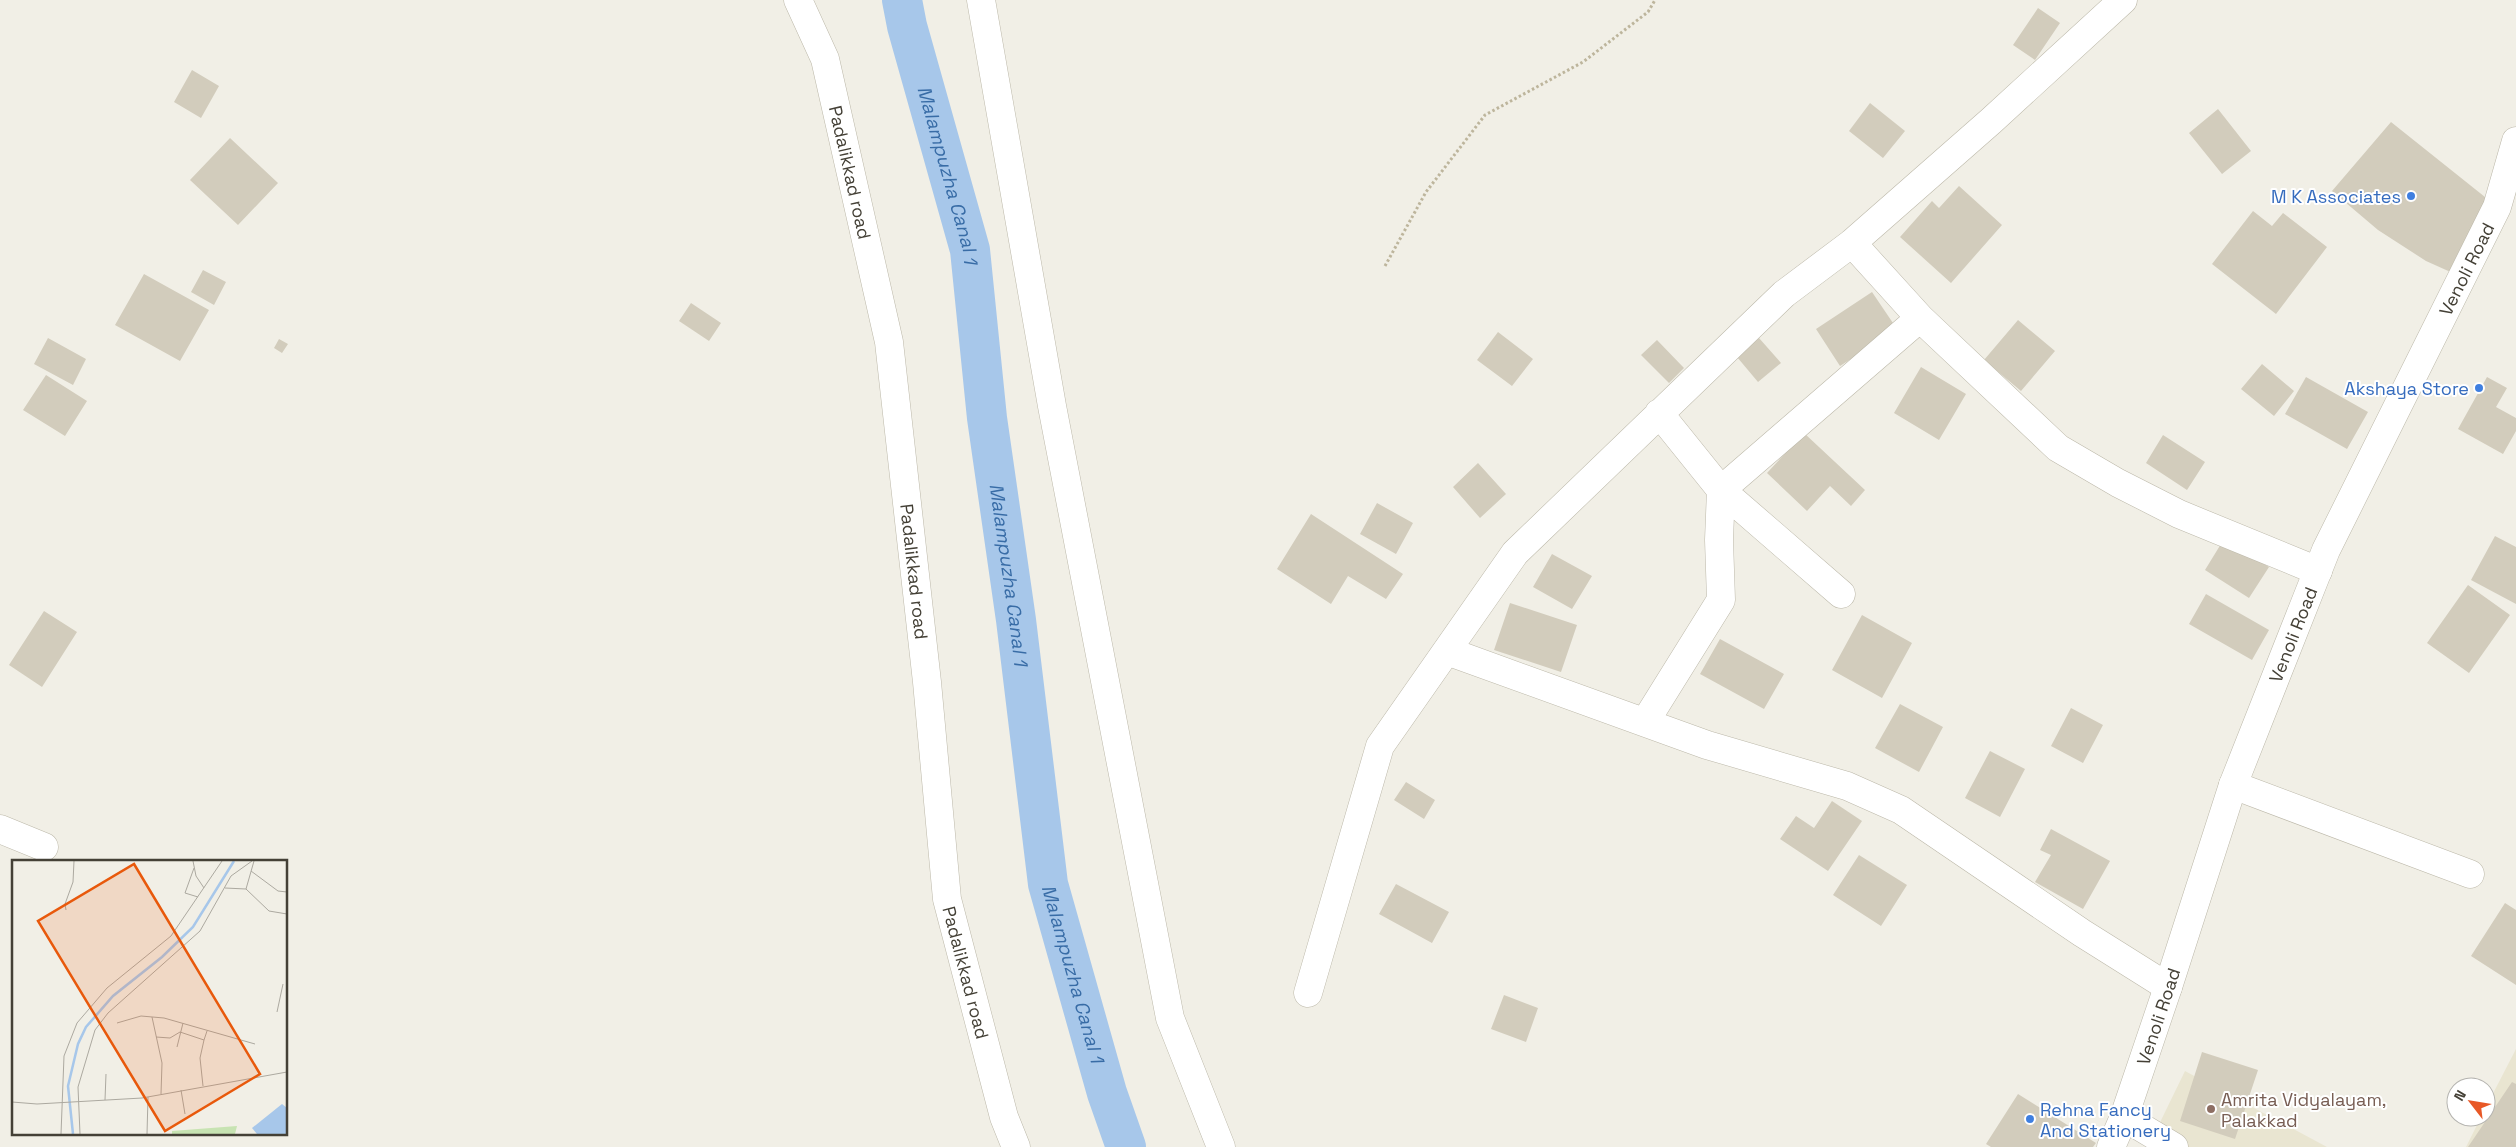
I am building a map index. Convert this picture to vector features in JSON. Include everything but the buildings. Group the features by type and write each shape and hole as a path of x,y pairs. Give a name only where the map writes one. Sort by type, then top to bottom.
{"street":[{"name":"Padalikkad road","path":"798,0 825,59 889,342 928,682 947,899 1004,1117 1016,1147"},
{"path":"981,0 1054,415 1170,1018 1221,1147"},
{"path":"1308,993 1380,746 1515,553 1784,294 1852,243 1991,121 2122,0"},
{"name":"Venoli Road","path":"2111,1147 2124,1117 2168,987 2233,785 2326,550 2497,208 2516,141"},
{"path":"1852,243 1920,318 2058,448 2118,483 2179,514 2318,571"},
{"path":"1645,722 1721,600 1719,540 1721,490 1920,318"},
{"path":"1659,414 1721,490 1840,594"},
{"path":"1447,651 1707,745 1847,786 1901,810 2074,927 2168,987"},
{"path":"2233,785 2470,874"},
{"path":"0,829 44,847"},
{"path":"2124,1117 2174,1147"}],"path":[{"path":"1385,266 1426,192 1485,116 1583,62 1648,12 1655,0"}],"shaded area":[{"path":"2516,1049 2516,1147 2466,1147 2476,1127 2496,1127 2496,1088"},
{"name":"Amrita Vidyalayam, Palakkad","path":"2185,1071 2327,1147 2148,1147"}],"waterway":[{"name":"Malampuzha Canal 1","path":"902,0 907,26 970,250 987,418 1016,620 1048,884 1107,1093 1126,1147"}],"place":[{"name":"M K Associates","path":"2411,196"},
{"name":"Akshaya Store","path":"2479,388"},
{"name":"Amrita Vidyalayam, Palakkad","path":"2211,1109"},
{"name":"Rehna Fancy And Stationery","path":"2030,1119"}]}
